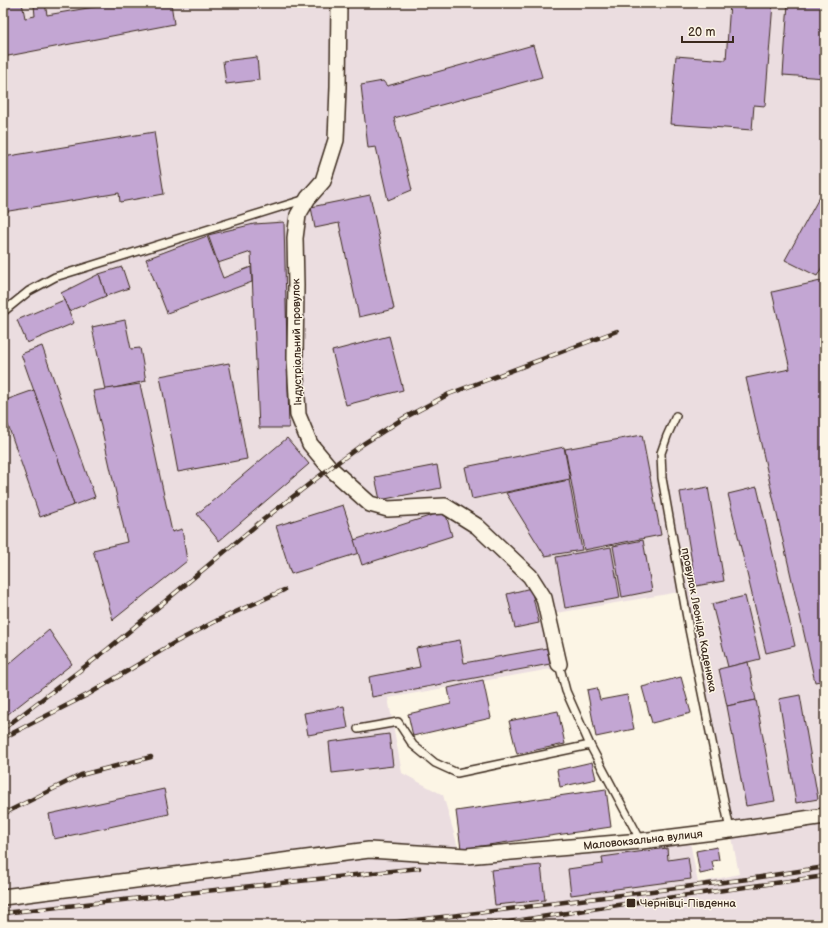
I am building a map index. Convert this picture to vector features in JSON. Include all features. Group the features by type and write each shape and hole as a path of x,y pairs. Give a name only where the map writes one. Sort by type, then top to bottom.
{"street":[{"name":"Індустріальний провулок","path":"339,3 336,140 323,181 308,198 298,215 295,238 295,358 298,415 310,444 330,468 370,504 388,509 445,506 477,526 530,576 544,598 560,664"},
{"name":"Маловокзальна вулиця","path":"3,897 369,850 460,856 641,841 825,816"}],"lane":[{"path":"3,312 29,291 54,277 308,198"},
{"name":"провулок Леоніда Каденюка","path":"676,416 667,436 662,453 662,478 689,629 730,830"},
{"path":"560,664 566,691 590,745 641,841"},
{"path":"358,728 398,722 413,745 435,763 457,773 590,745"}],"shaded area":[{"path":"3,3 825,3 825,925 3,925","holes":["685,591 739,874 698,883 690,842 462,861 443,795 402,773 388,698 562,667 551,614"]}],"building":[{"path":"12,3 22,3 25,18 35,16 34,5 45,3 47,15 117,3 147,3 147,7 171,3 174,24 3,57 3,7"},
{"path":"730,3 773,3 765,106 754,105 752,130 670,124 676,56 726,60"},
{"path":"788,3 825,3 825,78 783,75"},
{"path":"533,45 542,77 394,118 412,190 388,200 376,147 368,148 361,85 383,81 387,86"},
{"path":"257,57 259,80 226,84 223,61"},
{"path":"154,132 164,194 120,202 119,193 3,212 3,157"},
{"path":"825,187 825,262 817,276 785,260"},
{"path":"370,195 394,309 359,317 339,223 315,228 311,207"},
{"path":"284,222 289,428 259,428 251,252 218,263 208,235 254,224"},
{"path":"207,236 223,278 251,267 252,282 167,313 146,259"},
{"path":"122,267 129,288 106,296 99,274"},
{"path":"99,274 106,296 69,311 61,293"},
{"path":"825,280 825,680 815,682 746,378 790,369 772,292"},
{"path":"64,300 74,323 27,343 17,320"},
{"path":"125,320 131,349 140,348 146,381 105,390 92,327"},
{"path":"389,336 403,390 346,405 332,351"},
{"path":"42,346 95,497 74,505 21,354"},
{"path":"229,363 247,459 178,472 160,376"},
{"path":"140,384 172,532 182,529 187,561 113,620 93,550 127,542 93,391"},
{"path":"34,390 74,505 40,517 3,411 3,401"},
{"path":"642,435 661,535 584,550 565,449"},
{"path":"287,438 309,464 219,541 197,514"},
{"path":"564,447 570,479 472,499 465,467"},
{"path":"437,465 441,488 380,500 375,477"},
{"path":"569,480 582,550 545,556 506,493"},
{"path":"708,487 724,581 696,586 680,492"},
{"path":"757,487 795,646 766,653 728,494"},
{"path":"343,505 359,553 291,574 276,526"},
{"path":"445,511 452,536 362,565 354,540"},
{"path":"643,540 652,591 622,597 613,546"},
{"path":"611,547 620,598 565,608 556,557"},
{"path":"531,588 539,623 515,628 507,594"},
{"path":"745,596 760,659 728,667 712,604"},
{"path":"49,630 72,664 3,718 3,669"},
{"path":"460,640 464,663 547,648 550,664 372,697 369,677 420,667 416,648"},
{"path":"748,662 756,700 727,706 719,669"},
{"path":"681,677 691,713 652,723 642,687"},
{"path":"483,680 491,718 413,736 408,714 451,704 448,688"},
{"path":"597,688 600,700 627,695 634,729 596,737 587,690"},
{"path":"800,695 818,799 796,803 779,699"},
{"path":"756,700 775,801 746,806 727,706"},
{"path":"344,706 348,728 308,735 304,713"},
{"path":"558,711 565,744 517,754 509,721"},
{"path":"389,734 393,766 332,773 329,742"},
{"path":"592,762 596,779 560,787 557,770"},
{"path":"164,789 169,814 54,839 49,814"},
{"path":"606,789 611,827 461,849 456,811"},
{"path":"717,847 719,860 712,861 714,871 700,874 696,851"},
{"path":"667,848 668,860 688,857 691,879 571,895 568,869 603,864 602,857"},
{"path":"541,865 545,900 495,905 491,870"}],"railway":[{"path":"3,729 108,649 259,523 363,444 404,418 449,394 617,331"},
{"path":"3,738 89,694 174,643 218,620 284,590"},
{"path":"3,814 81,775 151,757"},
{"path":"372,925 748,879 825,867"},
{"path":"3,913 419,868"},
{"path":"479,925 509,922 631,903 825,876"}],"place":[{"name":"Чернівці-Південна","path":"631,903"}]}
